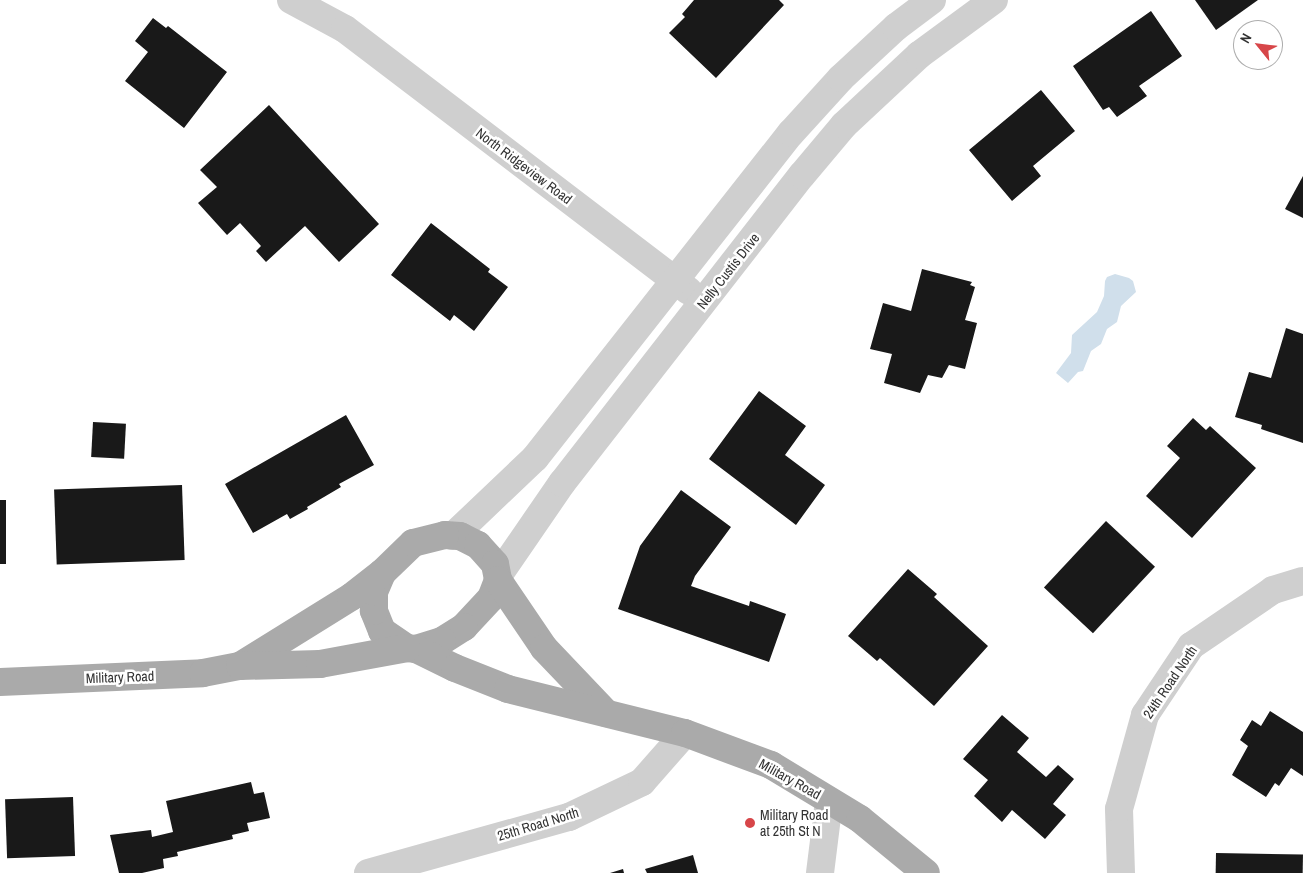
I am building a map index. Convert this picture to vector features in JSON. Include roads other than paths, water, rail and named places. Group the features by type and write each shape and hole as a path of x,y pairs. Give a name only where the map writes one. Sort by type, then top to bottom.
{"main road":[{"path":"498,578 491,598 464,627 442,641 411,648 382,631 374,611 374,592 382,574 413,543 428,538 453,536 469,539 478,545 495,564 498,578 544,648 606,714"},
{"name":"Military Road","path":"240,666 351,597 382,574"},
{"name":"Military Road","path":"0,682 203,673 240,666 320,664 411,648 508,689 685,733 771,765 860,819 926,873"}],"street":[{"name":"North Ridgeview Road","path":"291,0 345,29 704,302"},
{"name":"North Ridgeview Road","path":"332,0 345,29"},
{"path":"453,536 535,458 791,134 841,78 896,27 932,0"},
{"name":"Nelly Custis Drive","path":"498,578 562,484 802,176 844,125 919,55 994,0"},
{"path":"896,27 919,55"},
{"name":"24th Road North","path":"1121,873 1119,808 1145,714 1191,646 1273,590 1303,581"},
{"name":"25th Road North","path":"368,873 569,817 642,782 685,733"},
{"path":"820,873 830,801"}],"water":[{"path":"1115,274 1133,281 1136,292 1121,306 1117,322 1107,329 1101,344 1091,351 1083,371 1078,372 1068,383 1056,373 1071,353 1072,335 1097,312 1104,296 1105,281 1107,277"}],"place":[{"name":"Military Road at 25th St N","path":"750,823"}]}
